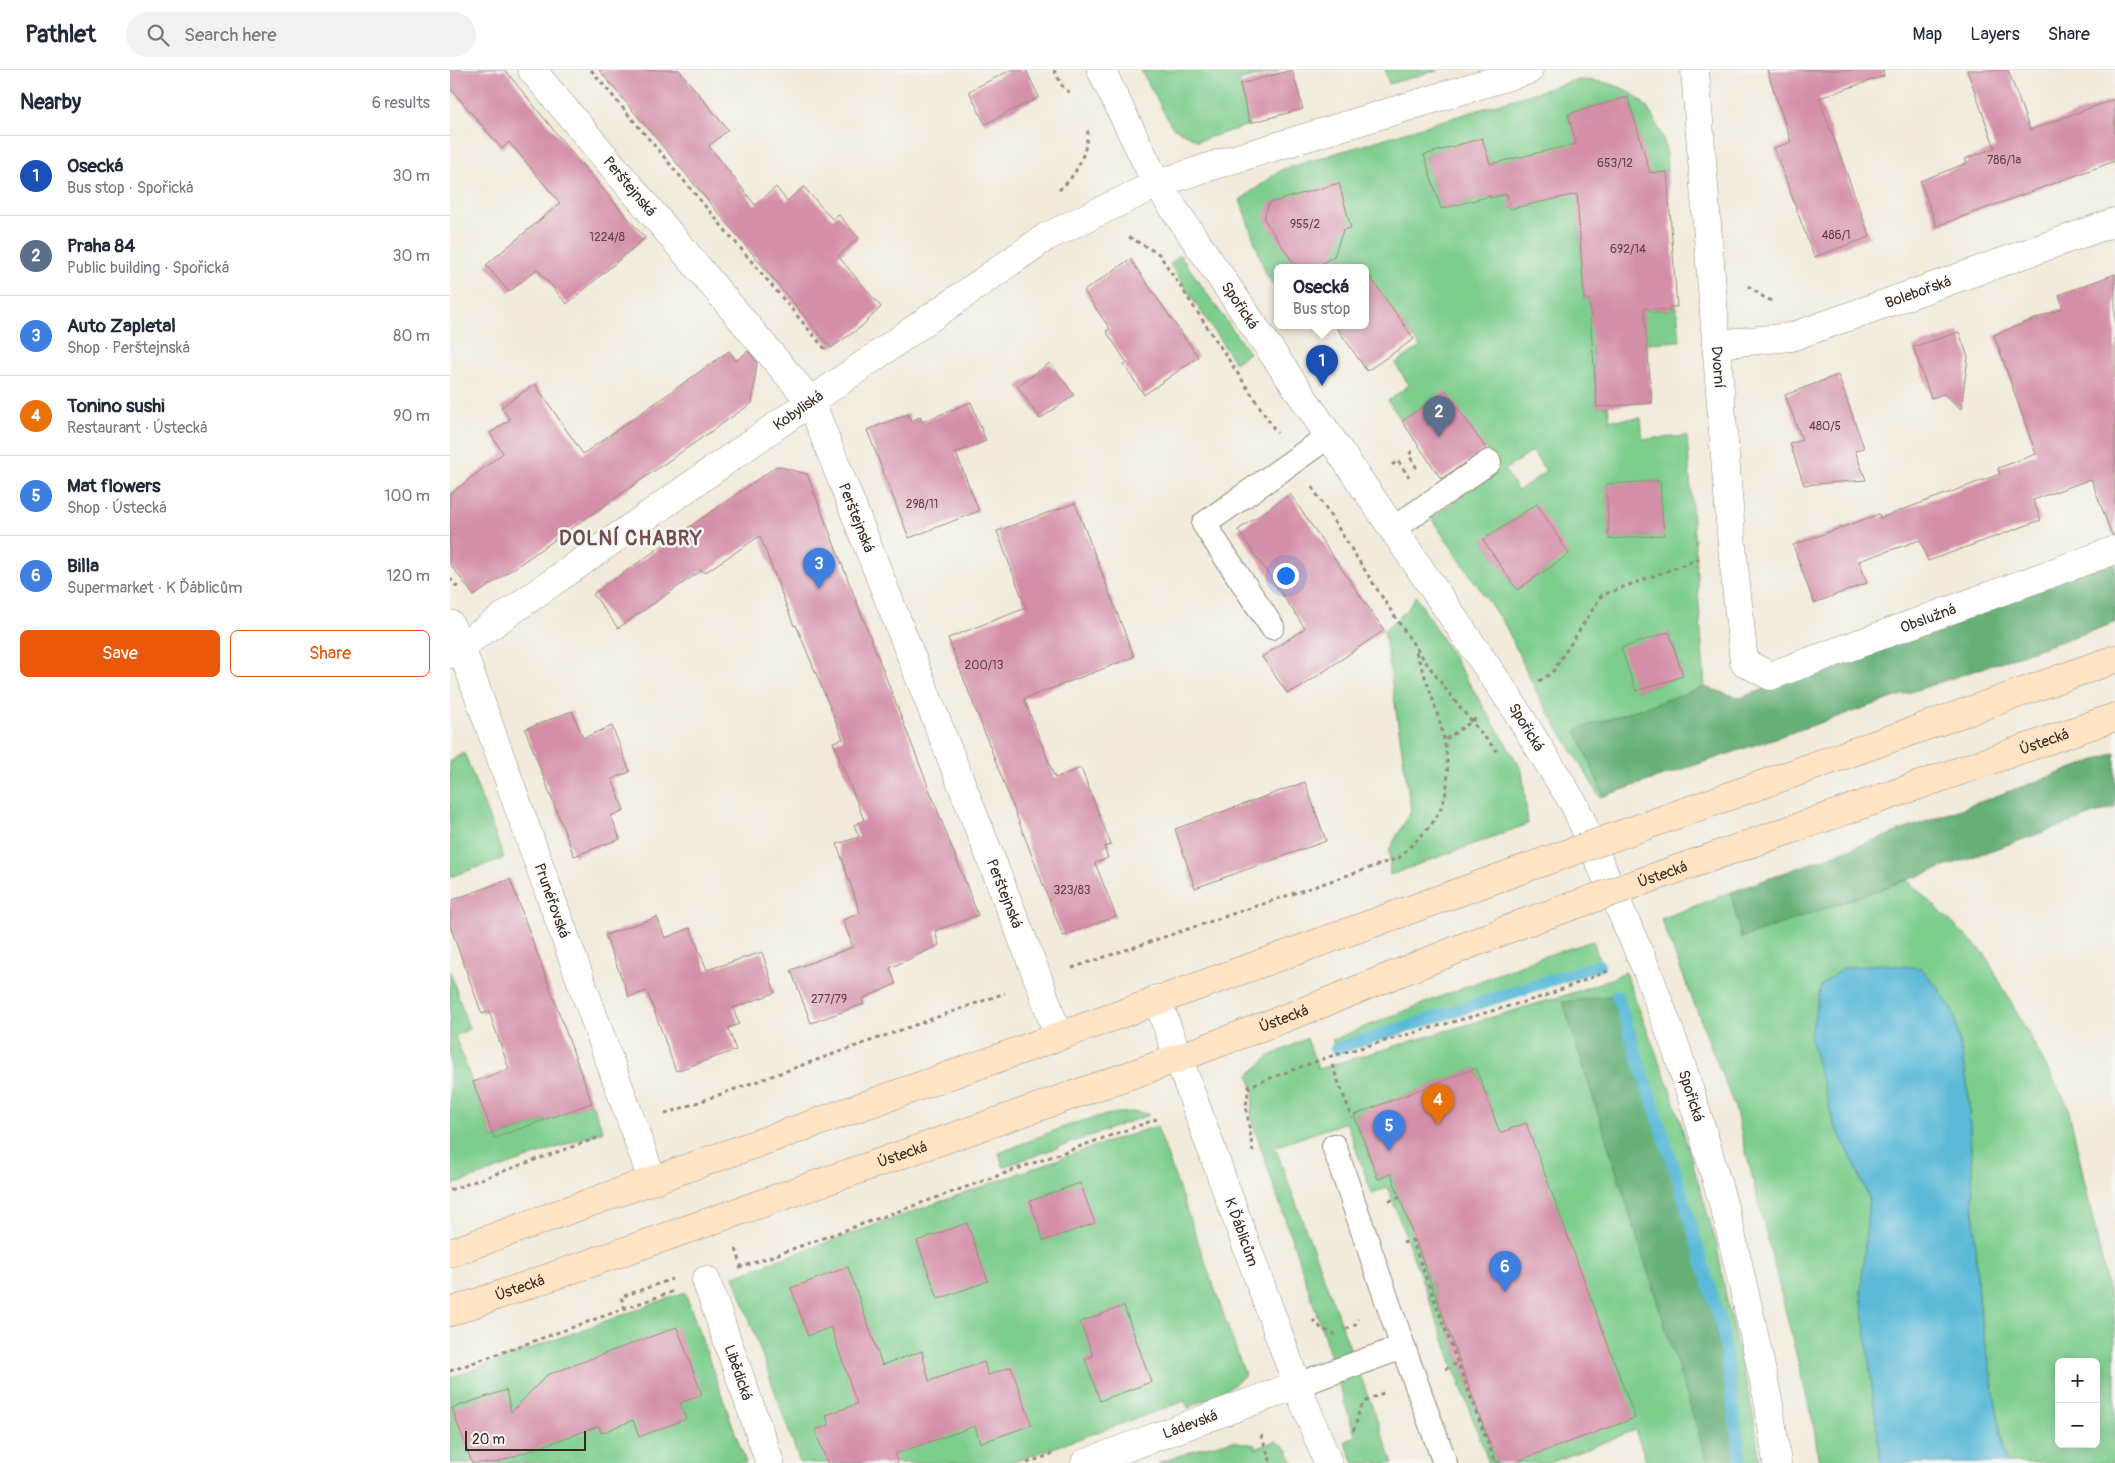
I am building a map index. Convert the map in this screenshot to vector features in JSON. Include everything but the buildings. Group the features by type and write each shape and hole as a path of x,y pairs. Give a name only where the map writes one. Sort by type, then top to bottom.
{"main road":[{"path":"450,1253 652,1179 2115,658"},
{"name":"Ústecká","path":"450,1312 1179,1058 1310,1009 1520,924 2115,717"}],"street":[{"name":"Perštejnská","path":"532,70 811,402 1039,981 1058,1036"},
{"name":"Spořická","path":"1101,70 1157,184 1509,699 1575,806 1648,973 1677,1051 1729,1225 1769,1405 1776,1463"},
{"name":"Kobyliská","path":"454,642 811,402 1046,237 1157,184 1530,70"},
{"name":"Dvorní","path":"1695,70 1732,546 1744,662"},
{"name":"Bolebořská","path":"1716,344 1791,337 2115,222"},
{"name":"Obslužná","path":"1744,662 1770,676 2115,550"},
{"name":"Prunéřovská","path":"454,642 652,1179"},
{"name":"K Ďáblicům","path":"1157,999 1297,1385 1328,1463"},
{"name":"Libědická","path":"706,1280 770,1463"},
{"name":"Ládevská","path":"1085,1463 1297,1385"}],"lane":[{"path":"1272,627 1204,524 1329,436"},
{"path":"1393,528 1489,462"},
{"path":"1334,1146 1445,1463"},
{"path":"1297,1385 1403,1347"}],"path":[{"path":"591,70 829,354"},
{"path":"1054,70 1064,89 1082,99"},
{"path":"1054,194 1068,183 1084,153 1088,129 1087,121"},
{"path":"1120,238 1128,236 1159,254 1414,646 1470,722 1501,755"},
{"path":"1745,284 1765,298 1782,305"},
{"path":"1412,451 1409,454 1421,474"},
{"path":"1388,469 1398,461 1411,480"},
{"path":"1552,673 1602,595 1732,546"},
{"path":"450,1190 1039,981 1399,858 1434,821 1448,790 1446,739 1414,646"},
{"path":"1446,739 1483,714"},
{"path":"1545,996 1608,971"},
{"path":"1332,1065 1354,1126"},
{"path":"450,1371 1157,1119"},
{"path":"1384,1193 1390,1210"},
{"path":"1387,1202 1400,1197"},
{"path":"1399,1235 1402,1243 1412,1240 1495,1463"},
{"path":"735,1248 742,1267"},
{"path":"1261,1435 1271,1463"}],"green space":[{"path":"1141,70 1279,70 1239,81 1249,125 1198,141 1172,127"},
{"path":"1385,70 1439,70 1389,84"},
{"path":"1576,80 1603,82 1614,85 1635,96 1651,114 1664,140 1667,172 1630,174 1631,221 1579,225 1584,299 1629,296 1629,309 1668,310 1669,307 1677,307 1680,341 1592,347 1597,407 1608,406 1610,420 1641,418 1643,439 1687,436 1705,687 1577,730 1604,796 1600,797 1538,695 1506,627 1431,518 1500,468 1483,445 1432,400 1402,421 1388,401 1409,385 1395,364 1420,347 1382,295 1369,304 1369,264 1274,264 1274,286 1266,274 1240,200 1281,170","holes":["1628,97 1643,150 1583,167 1568,114","1482,138 1490,164 1525,156 1536,203 1511,209 1507,194 1490,198 1490,196 1441,209 1424,155","1532,451 1546,471 1518,491 1505,470","1660,481 1663,535 1609,539 1606,485","1525,512 1558,561 1517,590 1483,540","1669,632 1683,676 1636,691"]},
{"path":"1180,255 1249,353 1235,363 1170,264"},
{"path":"2115,559 2115,623 1604,796 1576,730 1705,687 1740,698"},
{"path":"1416,596 1522,770 1528,824 1390,875 1389,850 1411,811 1384,630 1407,610"},
{"path":"464,752 504,858 450,877 450,762"},
{"path":"2115,753 2115,807 1741,938 1731,892"},
{"path":"1907,880 1984,953 2068,1106 2115,1321 2115,1463 2006,1463 1978,1299 1968,1089 1954,1014 1938,988 1921,968 1833,1122 1851,1156 1869,1198 1861,1292 1881,1463 1819,1463 1813,1422 1735,1108 1661,919 1731,892 1741,937"},
{"path":"1593,941 1602,967 1337,1052 1332,1040 1538,958"},
{"path":"450,971 469,1029 455,1036 493,1139 592,1103 603,1131 450,1186"},
{"path":"1625,972 1674,1100 1717,1246 1727,1301 1754,1418 1760,1463 1647,1463 1635,1430 1550,1463 1512,1463 1526,1123 1500,1133 1476,1068 1354,1115 1378,1179 1391,1174 1497,1463 1489,1463 1388,1188 1372,1193 1346,1122 1275,1147 1393,1463 1354,1463 1345,1442 1355,1436 1319,1320 1254,1127 1251,1112 1254,1094 1249,1075 1268,1057 1307,1038 1318,1069 1563,996"},
{"path":"1617,995 1714,1318 1737,1463 1708,1463 1563,1002"},
{"path":"1139,1112 1149,1115 1003,1167 999,1153 1033,1139 1085,1120 1121,1113"},
{"path":"1157,1126 1245,1375 1225,1391 1188,1408 1185,1401 1011,1463 800,1463 734,1276 1095,1146"},
{"path":"685,1292 746,1463 450,1463 450,1378"},
{"path":"1232,1441 1256,1445 1255,1449 1276,1441 1288,1450 1293,1463 1158,1463 1201,1448"}],"water":[{"path":"1878,964 1921,968 1938,988 1954,1013 1968,1089 1978,1299 2006,1463 1881,1463 1861,1292 1869,1198 1851,1156 1833,1122 1810,1038 1821,985 1843,968"}],"waterway":[{"path":"1336,1049 1599,965"},
{"path":"1617,995 1678,1180 1722,1329 1741,1463"}],"place":[{"name":"Osecká","path":"1322,386"},
{"name":"Praha 84","path":"1439,437"},
{"name":"Auto Zapletal","path":"819,589"},
{"name":"Tonino sushi","path":"1438,1125"},
{"name":"Mat flowers","path":"1389,1151"},
{"name":"Billa","path":"1505,1292"}],"district":[{"name":"DOLNÍ CHABRY","path":"631,538"}]}
